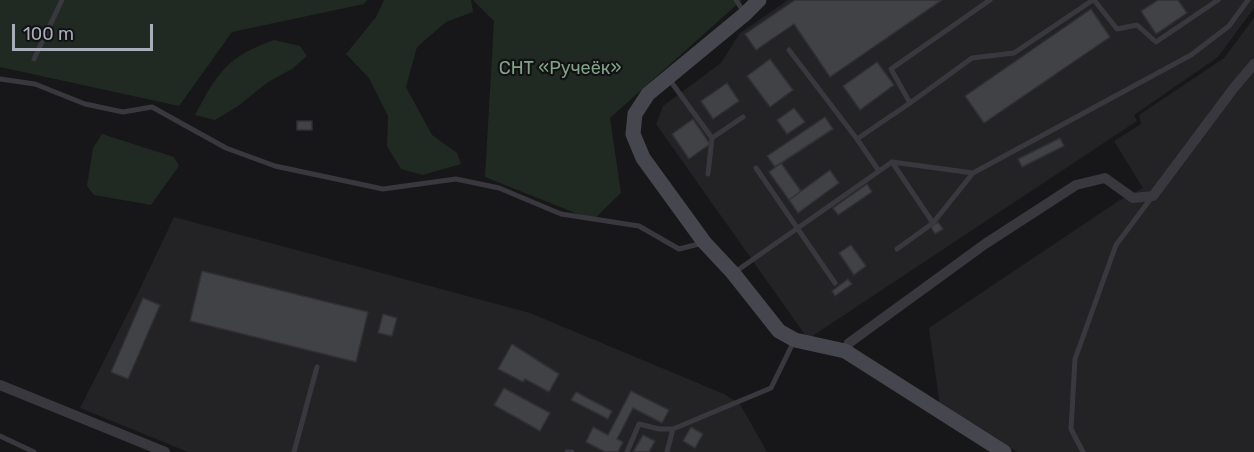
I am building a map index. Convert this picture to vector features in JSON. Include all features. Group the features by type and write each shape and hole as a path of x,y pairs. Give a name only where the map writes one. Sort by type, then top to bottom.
{"street":[{"path":"759,0 648,94 635,114 633,134 643,158 704,242 733,273 779,331 795,340 845,351 1004,452"},
{"path":"845,351 849,343 985,244 1076,185 1105,178 1133,198 1153,196 1233,88 1254,64"},
{"path":"0,385 165,452"}],"lane":[{"path":"34,59 62,0"},
{"path":"736,0 745,14"},
{"path":"910,103 891,69 990,0"},
{"path":"857,139 972,58 1014,53 1093,0 1117,29 1137,25 1156,42 1218,0"},
{"path":"897,249 933,223 973,173 1191,55 1229,26 1248,0"},
{"path":"789,50 879,171"},
{"path":"668,78 712,138 708,174"},
{"path":"0,79 34,84 86,104 123,112 152,107 226,148 285,168 383,189 456,179 499,188 561,214 639,226 679,249 704,242"},
{"path":"712,138 743,117"},
{"path":"733,273 892,162 973,173"},
{"path":"892,162 933,223"},
{"path":"756,168 835,283"},
{"path":"1083,452 1071,429 1075,359 1116,246 1153,196"},
{"path":"627,452 639,424 659,429 674,429 771,388 795,340"},
{"path":"294,452 317,367"},
{"path":"667,452 674,429"},
{"path":"0,435 34,452"},
{"path":"567,452 572,452"}],"shaded area":[{"path":"788,0 1254,0 1254,8 1218,57 1134,115 1137,121 808,339 656,124 663,106 721,63 740,33"},
{"path":"1254,18 1254,452 1017,452 940,406 929,328 1120,200 1143,188 1114,141 1141,124 1139,115 1224,58"},
{"path":"174,217 530,313 724,394 740,404 767,452 188,452 80,408"}],"green space":[{"path":"0,0 367,0 364,4 232,32 179,106 0,67"},
{"path":"384,0 471,0 473,12 446,22 417,47 406,87 432,135 457,153 461,164 423,175 401,169 387,146 388,116 369,78 346,54 376,17"},
{"name":"СНТ «Ручеёк»","path":"473,0 742,0 610,118 621,193 593,220 485,177 494,21"},
{"path":"274,40 300,46 307,56 292,69 268,82 238,106 215,120 195,115 210,88 234,60"},
{"path":"102,134 174,157 179,166 151,205 94,195 87,186 93,148"}],"building":[{"path":"795,0 942,0 830,77 794,24 756,50 745,34"},
{"path":"1158,0 1178,0 1187,13 1156,34 1141,11"},
{"path":"1091,9 1110,37 984,123 965,96"},
{"path":"770,59 793,90 770,107 747,76"},
{"path":"877,62 894,85 860,110 843,86"},
{"path":"727,83 739,101 713,119 701,101"},
{"path":"794,108 805,122 787,134 777,120"},
{"path":"825,117 833,129 775,167 767,156"},
{"path":"693,119 710,144 689,159 672,134"},
{"path":"297,121 312,121 312,130 297,130"},
{"path":"1060,138 1064,146 1022,167 1018,159"},
{"path":"781,163 801,191 789,200 769,172"},
{"path":"830,170 839,183 798,213 789,200"},
{"path":"867,184 872,192 838,215 833,208"},
{"path":"938,222 943,229 935,234 931,227"},
{"path":"851,245 866,266 854,275 839,253"},
{"path":"202,271 368,312 356,362 190,321"},
{"path":"848,279 852,284 835,296 832,291"},
{"path":"143,298 160,305 128,379 111,372"},
{"path":"383,314 397,318 392,336 378,333"},
{"path":"512,344 559,374 549,392 525,379 523,382 498,369"},
{"path":"504,388 550,413 540,431 494,405"},
{"path":"631,391 669,410 662,423 633,408 617,439 623,442 618,452 605,452 586,442 593,427 608,435"},
{"path":"576,392 612,411 608,419 571,400"},
{"path":"691,427 703,434 695,448 683,441"},
{"path":"643,435 655,441 649,452 633,452"}]}
